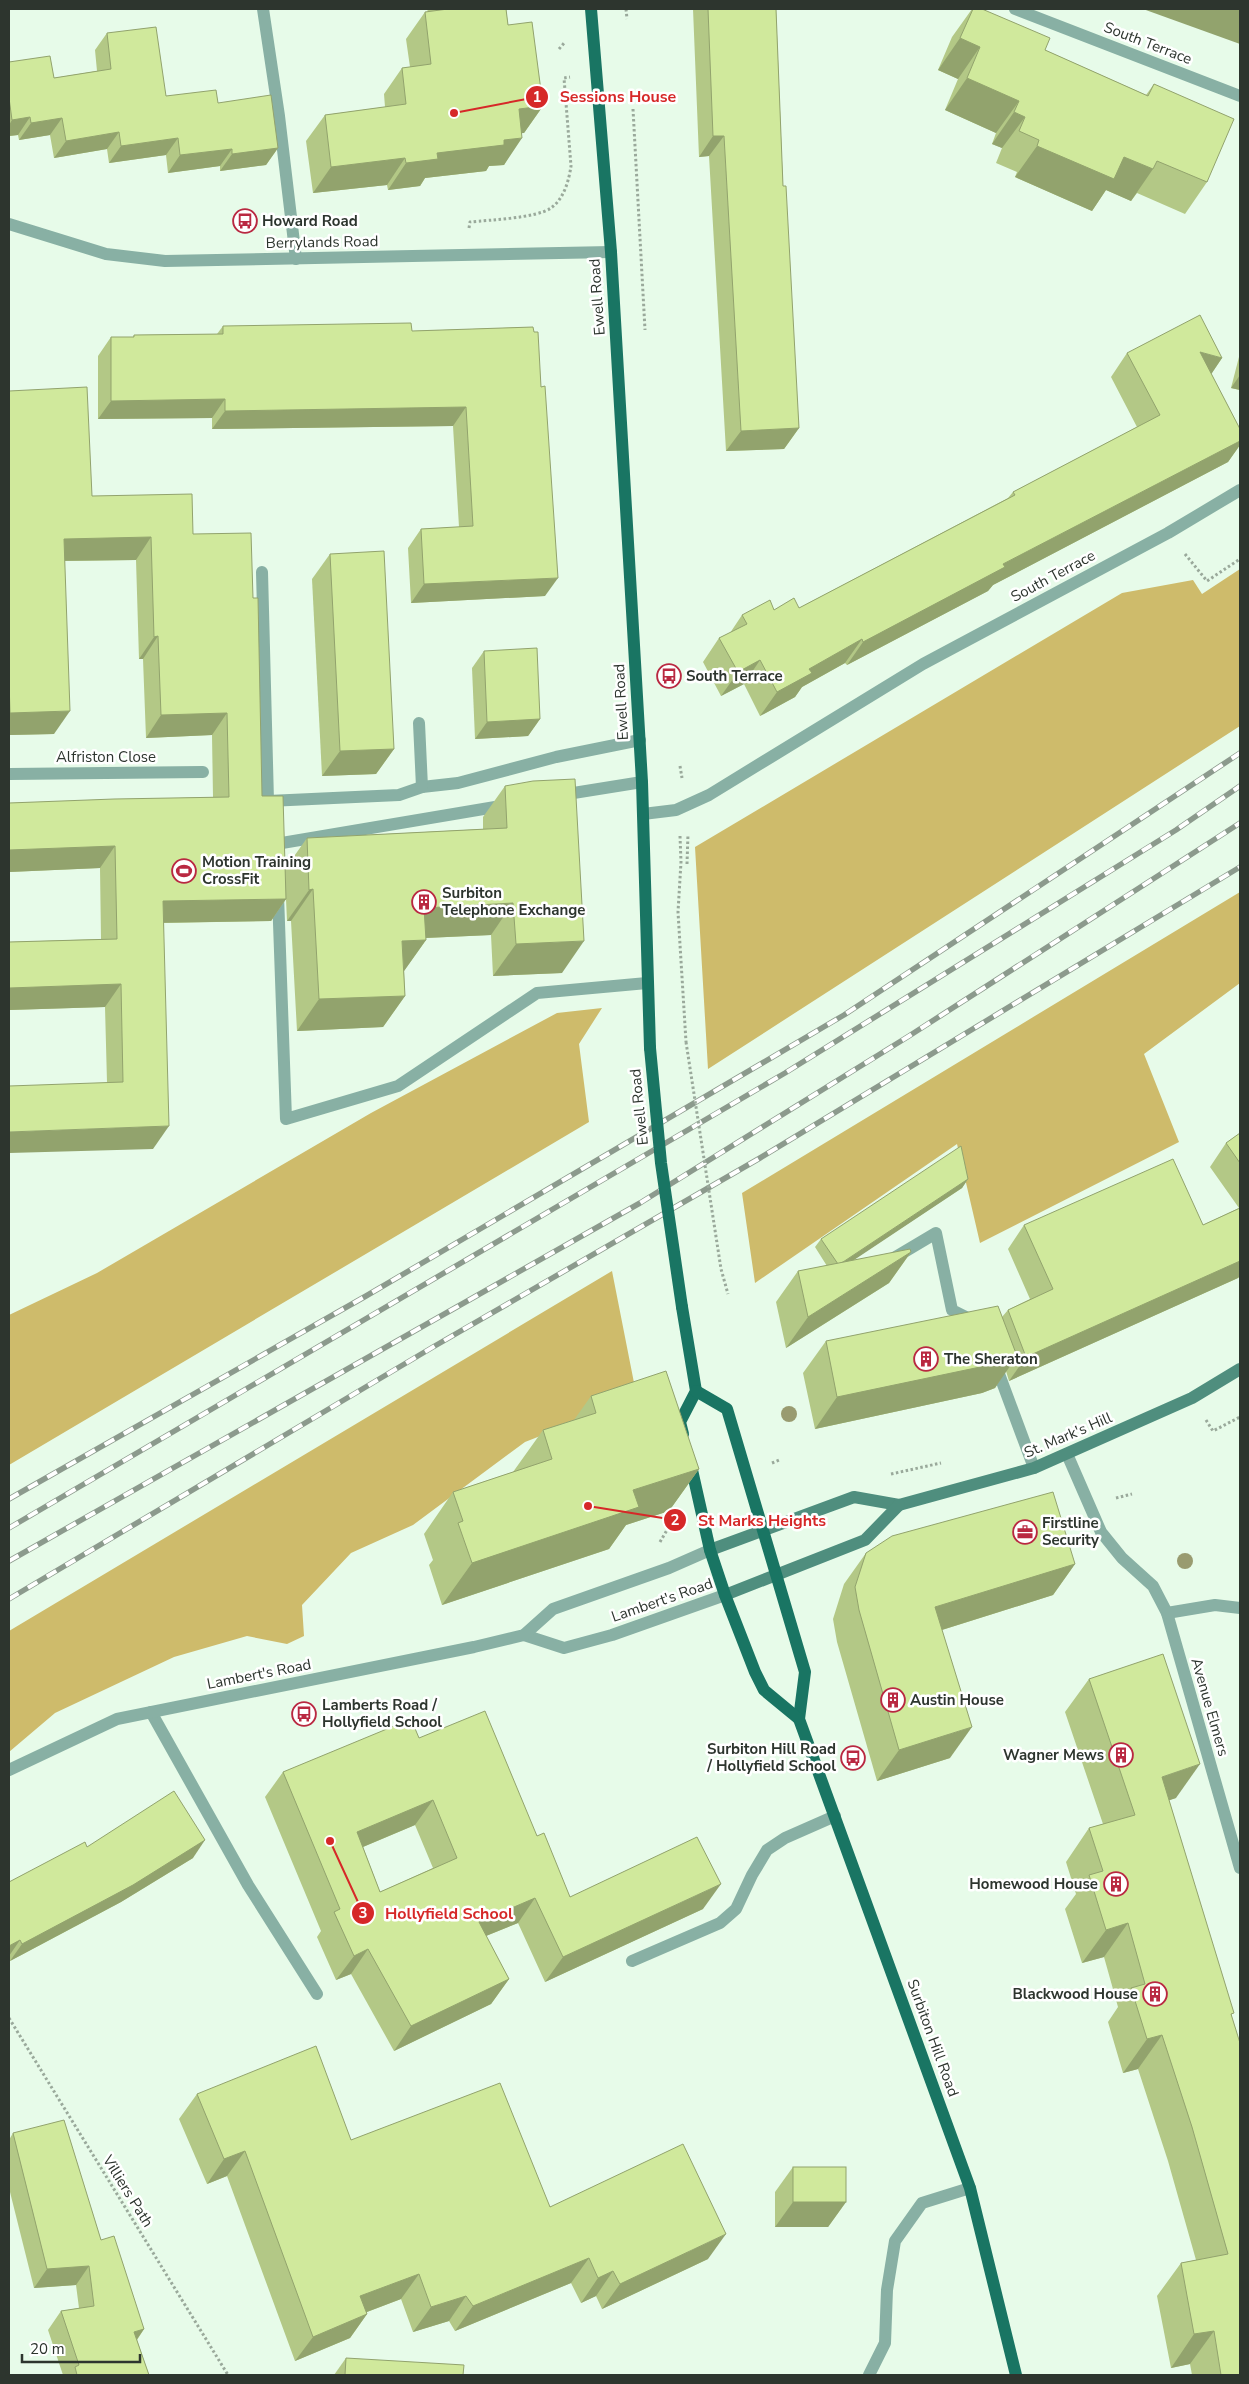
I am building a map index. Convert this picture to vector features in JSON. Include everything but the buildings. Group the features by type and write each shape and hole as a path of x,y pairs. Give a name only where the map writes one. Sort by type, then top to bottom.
{"main road":[{"name":"Ewell Road","path":"591,9 611,252 640,740 650,1048 661,1163 696,1390"},
{"name":"St. Mark's Hill","path":"710,1550 854,1497 898,1506 1034,1468 1192,1398 1240,1369"},
{"path":"710,1550 680,1422 696,1390 727,1409 763,1531"},
{"path":"725,1595 865,1540 898,1506"},
{"name":"Surbiton Hill Road","path":"763,1531 805,1672 799,1719 970,2188 1016,2375"},
{"name":"Surbiton Hill Road","path":"710,1550 725,1595 764,1690 799,1719"}],"street":[{"path":"263,9 279,116 296,259"},
{"name":"South Terrace","path":"1015,9 1240,96"},
{"name":"Berrylands Road","path":"9,224 106,254 155,260 611,252"},
{"name":"South Terrace","path":"643,814 676,810 710,795 923,664 1168,533 1240,490"},
{"path":"262,572 268,801 399,795 422,788 458,783 556,757 640,740"},
{"path":"419,723 422,788"},
{"name":"Alfriston Close","path":"9,774 203,772"},
{"path":"546,798 642,782"},
{"path":"277,864 276,844 517,803"},
{"path":"277,883 286,1118 398,1086 537,993 647,983"},
{"path":"885,1264 936,1233 952,1310 980,1324 983,1333"},
{"path":"990,1350 1034,1468"},
{"name":"Avenue Elmers","path":"1067,1454 1101,1532 1117,1552 1153,1586 1167,1612 1240,1868"},
{"name":"Lambert's Road","path":"9,1770 117,1719 474,1647 524,1635 553,1609 669,1568 710,1550"},
{"name":"Lambert's Road","path":"524,1635 564,1648 612,1635 725,1595"},
{"path":"1167,1612 1215,1605 1240,1608"},
{"path":"151,1712 248,1885 317,1994"},
{"path":"632,1961 720,1923 736,1909 752,1875 767,1850 785,1838 835,1816"},
{"path":"869,2375 885,2343 887,2290 895,2240 922,2203 970,2188"}],"path":[{"path":"626,9 627,19"},
{"path":"470,222 527,215 551,208 562,195 571,166 564,78"},
{"path":"1168,533 1207,580 1240,559"},
{"path":"687,864 688,826"},
{"path":"681,862 678,912 686,1042 721,1269 728,1294"},
{"path":"1209,1424 1213,1431 1240,1417"},
{"path":"772,1463 778,1460"},
{"path":"884,1476 950,1460"},
{"path":"1118,1497 1132,1494"},
{"name":"Villiers Path","path":"9,2018 228,2375"}],"shaded area":[{"path":"1240,569 1240,726 708,1069 695,847 1122,593 1193,580 1202,594"},
{"path":"1240,892 1240,983 1144,1054 1179,1142 980,1243 957,1144 755,1283 742,1193"},
{"path":"602,1008 579,1044 589,1122 9,1465 9,1315 97,1273 371,1113 557,1013"},
{"path":"612,1271 637,1398 525,1442 413,1525 351,1553 302,1605 304,1636 287,1644 247,1636 174,1657 55,1713 9,1752 9,1631"}],"railway":[{"path":"9,1499 366,1296 844,1015 1240,753"},
{"path":"9,1528 785,1073 1176,830 1240,786"},
{"path":"9,1561 640,1203 909,1036 1240,823"},
{"path":"9,1599 433,1347 760,1158 1240,867"}],"place":[{"name":"Sessions House","path":"454,113"},
{"name":"Howard Road","path":"245,221"},
{"name":"South Terrace","path":"669,676"},
{"name":"Motion Training CrossFit","path":"184,871"},
{"name":"Surbiton Telephone Exchange","path":"424,902"},
{"name":"The Sheraton","path":"926,1359"},
{"name":"St Marks Heights","path":"588,1506"},
{"name":"Firstline Security","path":"1025,1532"},
{"name":"Austin House","path":"893,1700"},
{"name":"Lamberts Road / Hollyfield School","path":"304,1714"},
{"name":"Wagner Mews","path":"1121,1755"},
{"name":"Surbiton Hill Road / Hollyfield School","path":"853,1758"},
{"name":"Hollyfield School","path":"330,1841"},
{"name":"Homewood House","path":"1116,1884"},
{"name":"Blackwood House","path":"1155,1994"}]}
